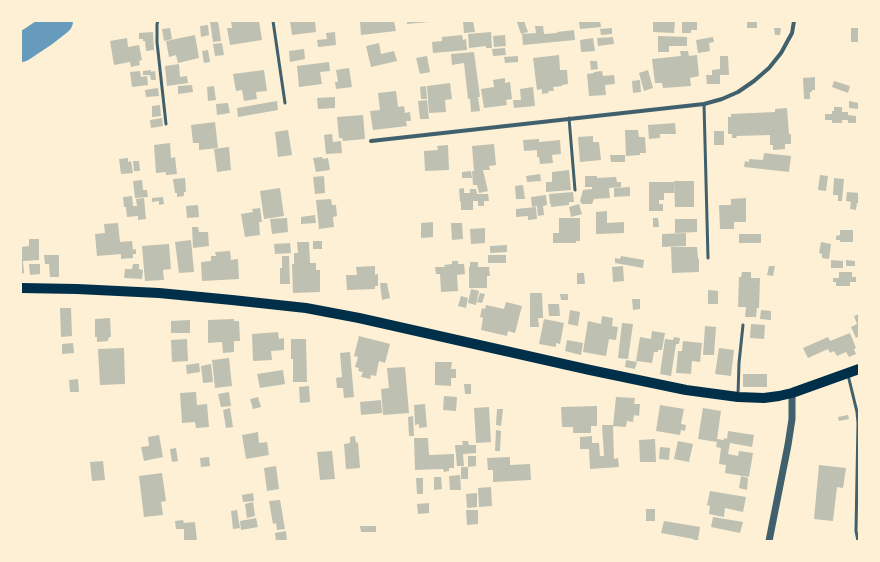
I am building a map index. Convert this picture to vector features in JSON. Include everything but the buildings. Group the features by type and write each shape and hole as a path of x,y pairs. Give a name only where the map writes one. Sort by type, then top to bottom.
{"main road":[{"path":"21,288 159,293 306,308 359,318 590,370 707,393 738,397 764,398 792,393 859,369"}],"street":[{"path":"371,141 704,104 722,99 738,92 769,68 781,53 792,33 794,21"},
{"path":"770,541 792,419 792,393"}],"lane":[{"path":"158,21 157,42 166,124"},
{"path":"273,21 285,103"},
{"path":"704,104 708,258"},
{"path":"569,118 575,190"},
{"path":"738,397 738,363 743,325"},
{"path":"847,373 857,412 858,424 856,531 858,541"}],"waterway":[{"path":"21,48 59,21"}]}
